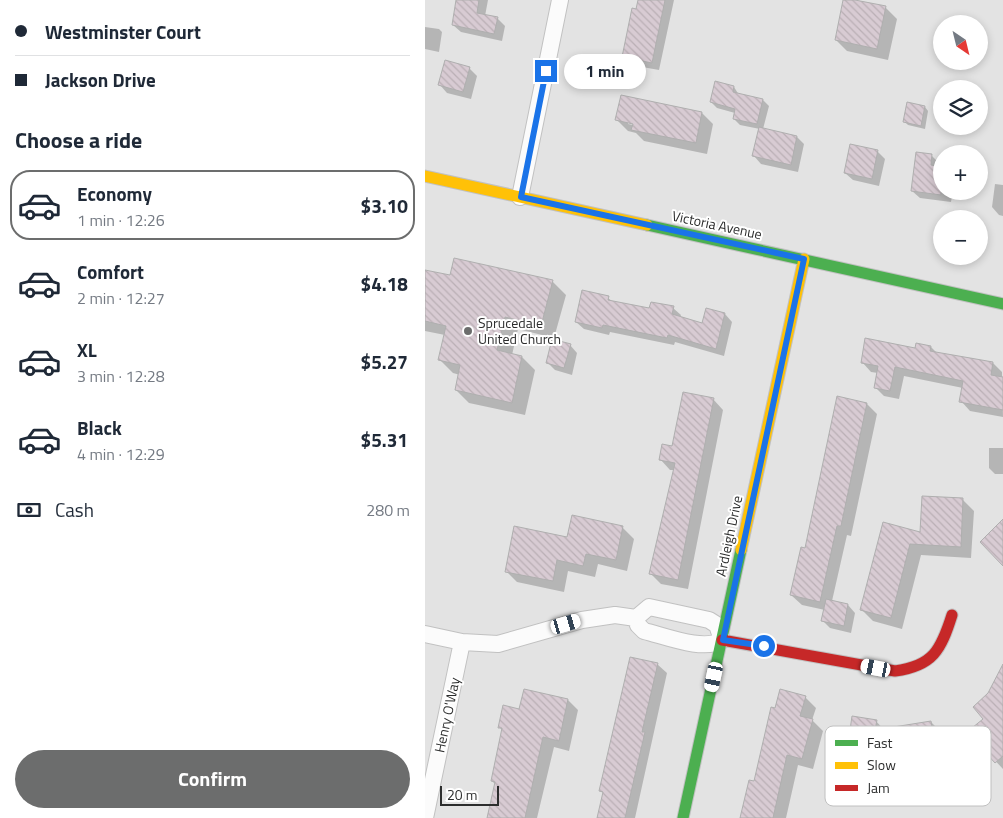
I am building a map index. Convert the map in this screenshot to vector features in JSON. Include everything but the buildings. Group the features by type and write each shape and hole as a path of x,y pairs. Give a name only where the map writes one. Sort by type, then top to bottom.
{"street":[{"path":"521,197 560,0"},
{"name":"Victoria Avenue","path":"425,176 1003,304"},
{"name":"Ardleigh Drive","path":"683,818 804,259"},
{"path":"637,618 649,607 709,620 717,625 723,640"},
{"path":"425,634 462,642 498,644 583,620 615,615 637,618"},
{"path":"637,618 638,625 644,631 701,645 716,644 723,640 895,671 912,670 930,661 943,645 951,615"},
{"name":"Henry O'Way","path":"425,818 462,642"}],"traffic: fast":[{"path":"647,225 1003,304"},
{"path":"683,818 741,550"}],"traffic: slow":[{"path":"425,176 647,225"},
{"path":"741,550 804,259"}],"traffic: jam":[{"path":"722,640 895,671 918,665 934,654 944,638 952,615"}],"place":[{"name":"Sprucedale United Church","path":"468,331"}],"route":[{"path":"546,71 521,197 804,259 723,640 764,646"}]}
